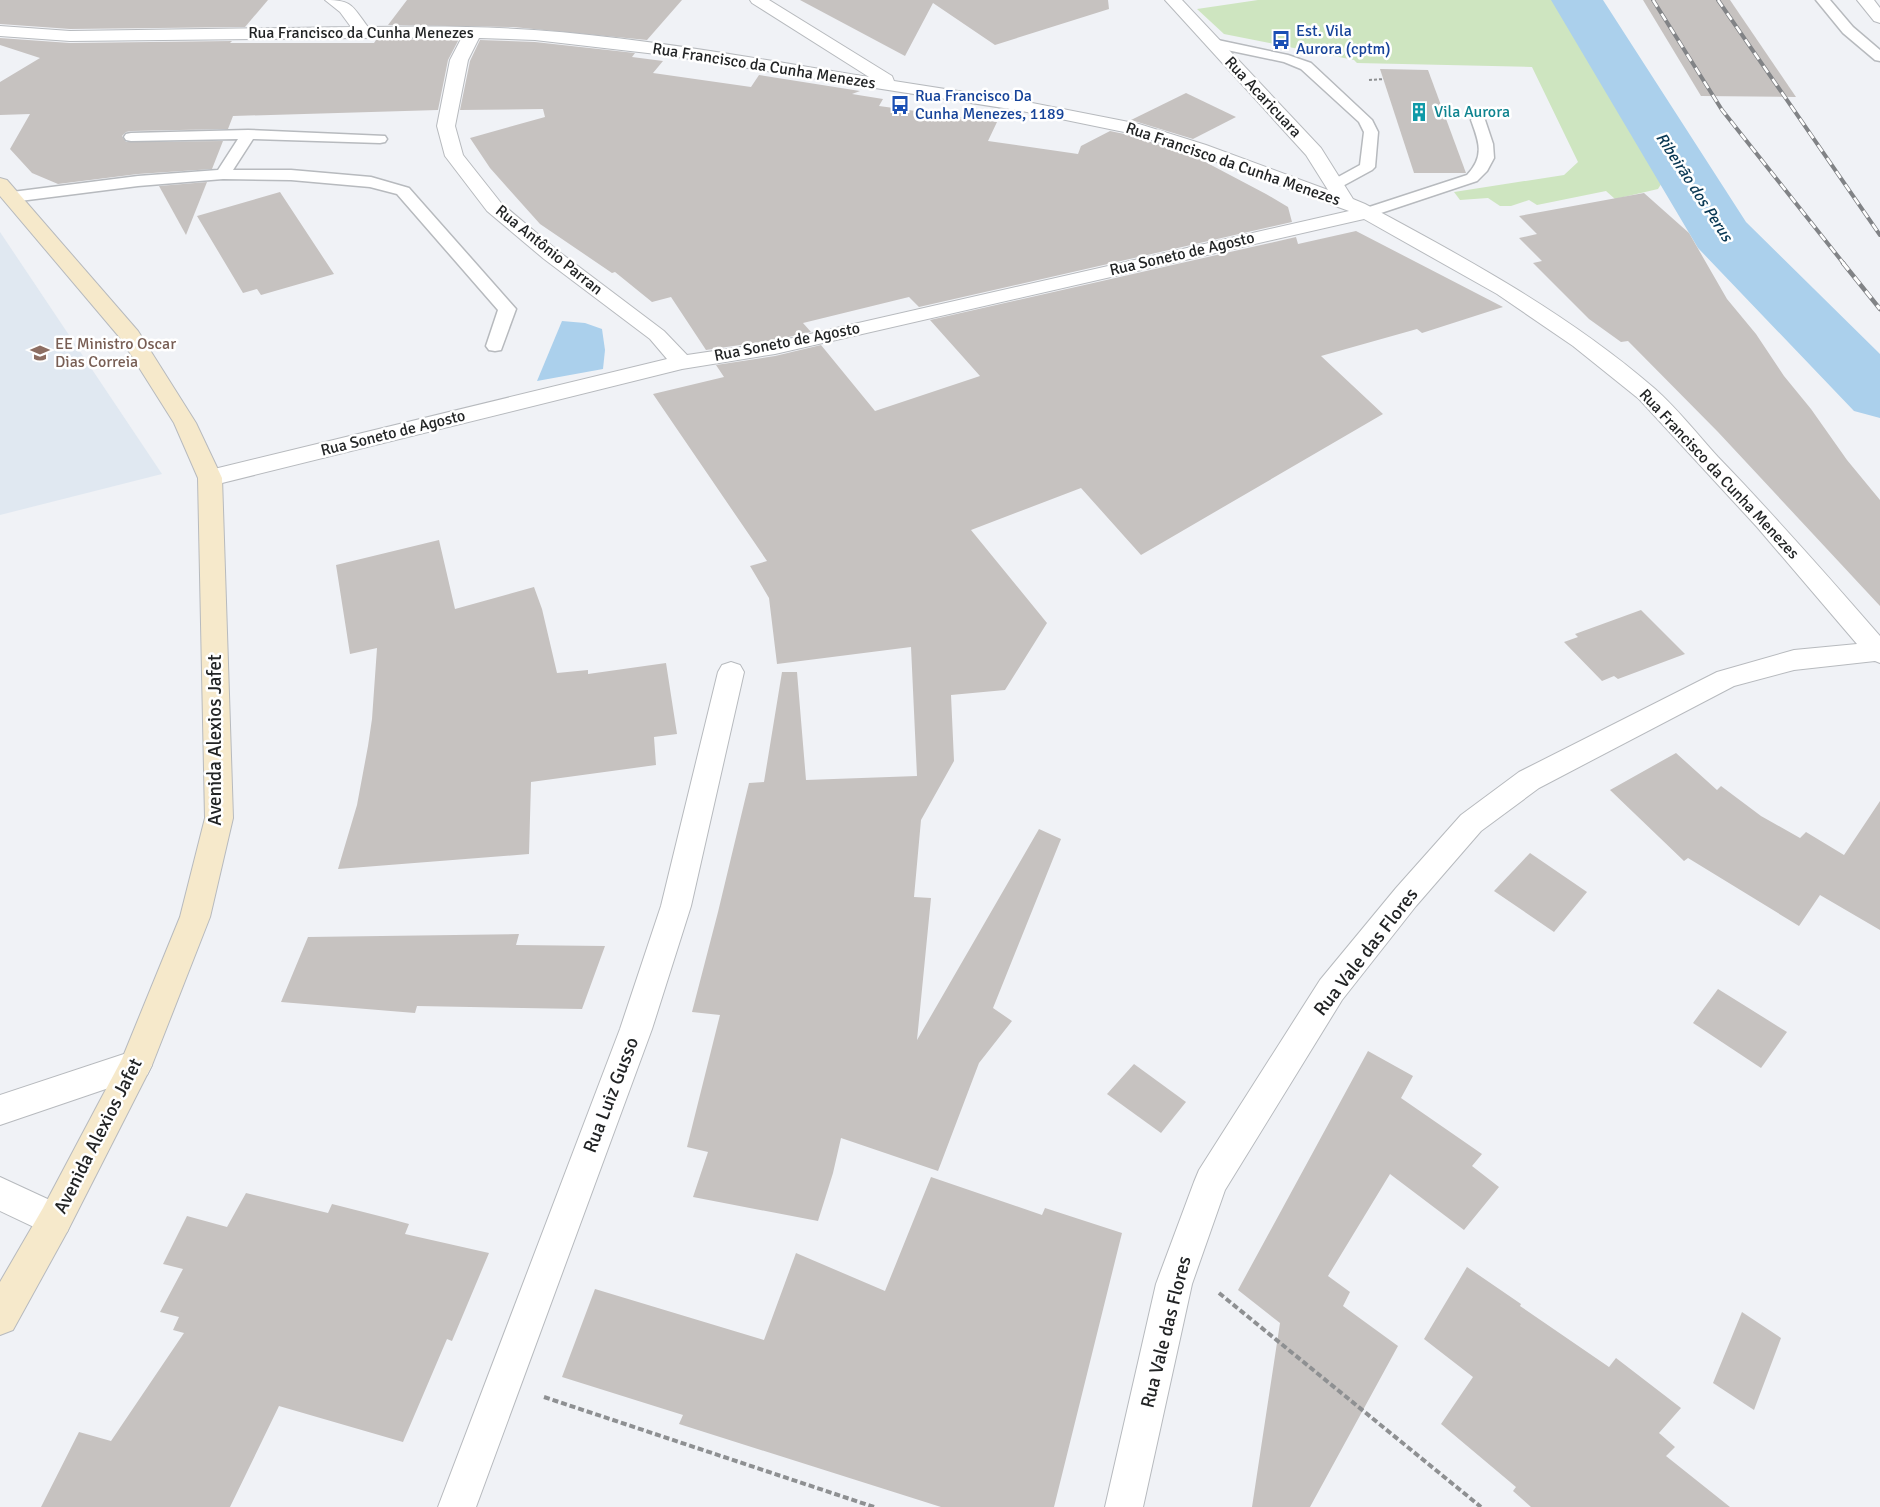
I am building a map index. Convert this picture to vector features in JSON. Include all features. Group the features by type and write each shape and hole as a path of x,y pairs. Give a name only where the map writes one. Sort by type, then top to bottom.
{"main road":[{"name":"Avenida Alexios Jafet","path":"0,1317 55,1220 136,1065 195,917 219,818 210,478 185,424 130,336 4,194"}],"street":[{"path":"333,0 346,9 362,31"},
{"path":"758,0 898,87"},
{"name":"Rua Acaricuara","path":"1173,0 1314,152 1339,193"},
{"path":"1865,0 1880,18"},
{"name":"Rua Francisco da Cunha Menezes","path":"0,31 70,36 301,34 362,31 473,32 536,35 665,50 1022,106 1133,128 1339,193 1366,213 1429,246 1504,290 1581,341 1647,394 1766,521 1879,652"},
{"name":"Rua Antônio Parran","path":"473,32 459,60 446,126 454,156 494,207 551,255 657,335 682,362"},
{"name":"Rua Soneto de Agosto","path":"210,478 682,362 775,348 1366,213"},
{"name":"Rua Vale das Flores","path":"1124,1507 1174,1284 1211,1182 1331,990 1406,897 1471,823 1529,780 1726,679 1794,660 1879,652"},
{"name":"Rua Luiz Gusso","path":"457,1507 636,1029 676,906 731,672"},
{"path":"0,1110 136,1065"},
{"path":"0,1193 55,1220"}],"lane":[{"path":"1823,0 1848,30 1880,57"},
{"path":"1213,43 1288,59 1306,66 1365,120 1371,132 1367,167 1339,193"},
{"path":"1366,213 1472,178 1483,169 1486,159 1486,141 1478,120"},
{"path":"223,174 248,134"},
{"path":"131,137 248,134 380,139"},
{"path":"4,194 223,174 291,175 372,182 403,191 507,309 495,346"}],"path":[{"path":"1182,1262 1480,1507"},
{"path":"503,1383 874,1507"}],"shaded area":[{"name":"EE Ministro Oscar Dias Correia","path":"0,232 162,474 0,515"}],"green space":[{"path":"1258,0 1569,0 1665,178 1658,189 1615,199 1606,191 1537,205 1529,200 1511,206 1500,206 1488,198 1460,200 1454,192 1564,175 1578,162 1532,67 1357,63 1354,60 1224,34 1197,9"}],"water":[{"path":"562,321 585,323 602,329 605,350 603,369 537,381"}],"building":[{"path":"0,0 268,0 245,27 70,29 0,24"},
{"path":"407,0 682,0 647,40 513,27 388,25"},
{"path":"800,0 1108,0 1109,9 995,45 933,3 905,56"},
{"path":"1643,0 1730,0 1796,97 1701,96"},
{"path":"0,38 70,43 232,41 230,43 374,43 376,40 459,39 448,60 438,110 233,116 228,129 131,131 126,132 122,136 126,142 223,141 212,169 138,174 58,184 32,173 10,149 30,114 0,115 0,82 40,58 0,45"},
{"path":"480,40 535,42 635,53 632,57 663,61 653,73 751,87 759,75 860,91 852,94 883,99 879,106 997,122 988,141 1078,154 1081,146 1110,131 1129,135 1194,156 1266,194 1288,207 1292,222 919,307 909,297 803,323 811,332 775,340 706,350 671,297 652,302 615,272 612,273 540,224 490,168 470,138 545,117 543,109 460,110 470,61"},
{"path":"1380,69 1428,70 1466,173 1414,173"},
{"path":"1186,93 1236,117 1193,139 1131,120"},
{"path":"207,182 186,235 159,186"},
{"path":"280,192 334,274 261,295 257,289 243,293 197,216"},
{"path":"1644,193 1689,233 1727,299 1756,334 1784,376 1811,409 1847,460 1880,500 1880,606 1718,432 1628,341 1621,342 1589,319 1533,263 1542,261 1519,238 1537,234 1519,216"},
{"path":"1356,231 1503,307 1422,333 1417,329 1321,356 1383,414 1141,555 1081,488 971,530 1047,623 1005,690 951,695 954,761 921,820 914,897 931,898 917,1040 1039,829 1061,839 993,1008 1012,1021 979,1063 938,1171 841,1138 833,1173 818,1221 693,1197 708,1152 687,1147 720,1015 692,1012 749,783 764,782 782,672 797,672 806,780 917,776 911,647 777,664 769,598 750,566 767,561 653,394 724,377 716,365 775,356 821,345 875,411 980,376 930,320 1296,237 1298,244"},
{"path":"439,540 455,609 534,587 542,609 557,673 588,670 588,674 666,663 677,734 654,737 656,765 531,782 529,854 338,869 357,805 368,746 372,719 377,648 350,654 336,565"},
{"path":"1641,610 1685,654 1618,679 1614,676 1602,681 1564,642 1578,637 1575,634"},
{"path":"1676,753 1717,790 1721,786 1761,816 1800,838 1806,832 1844,855 1880,801 1880,930 1820,895 1799,926 1688,858 1684,861 1610,790"},
{"path":"1530,853 1587,892 1554,932 1494,891"},
{"path":"519,934 516,945 605,946 582,1009 417,1006 415,1013 281,1002 308,937"},
{"path":"1718,989 1787,1032 1761,1068 1693,1023"},
{"path":"1368,1051 1413,1076 1401,1098 1482,1154 1472,1166 1499,1187 1464,1230 1390,1174 1328,1276 1350,1292 1343,1306 1398,1346 1310,1507 1252,1507 1280,1323 1238,1290"},
{"path":"1134,1064 1186,1102 1161,1133 1107,1094"},
{"path":"931,1177 1042,1215 1045,1208 1122,1233 1054,1507 941,1507 679,1424 683,1415 562,1377 595,1289 764,1340 796,1253 885,1291"},
{"path":"246,1193 328,1213 332,1204 409,1224 405,1234 489,1253 452,1341 447,1339 403,1442 279,1406 230,1507 41,1507 79,1432 111,1441 184,1333 173,1330 179,1317 160,1312 183,1269 163,1264 187,1216 227,1227"},
{"path":"1467,1267 1609,1367 1616,1358 1681,1408 1659,1433 1675,1447 1666,1456 1730,1507 1531,1507 1513,1491 1516,1487 1441,1424 1473,1377 1424,1339"},
{"path":"1742,1312 1781,1338 1754,1410 1713,1383"}],"waterway":[{"name":"Ribeirão dos Perus","path":"1577,0 1721,234 1880,395"}],"railway":[{"path":"1653,0 1722,110 1844,264"},
{"path":"1718,0 1880,235"},
{"path":"1843,263 1880,309"}],"place":[{"name":"Est. Vila Aurora (cptm)","path":"1281,40"},
{"name":"Rua Francisco Da Cunha Menezes, 1189","path":"900,105"},
{"name":"Vila Aurora","path":"1419,112"},
{"name":"EE Ministro Oscar Dias Correia","path":"40,353"}]}
